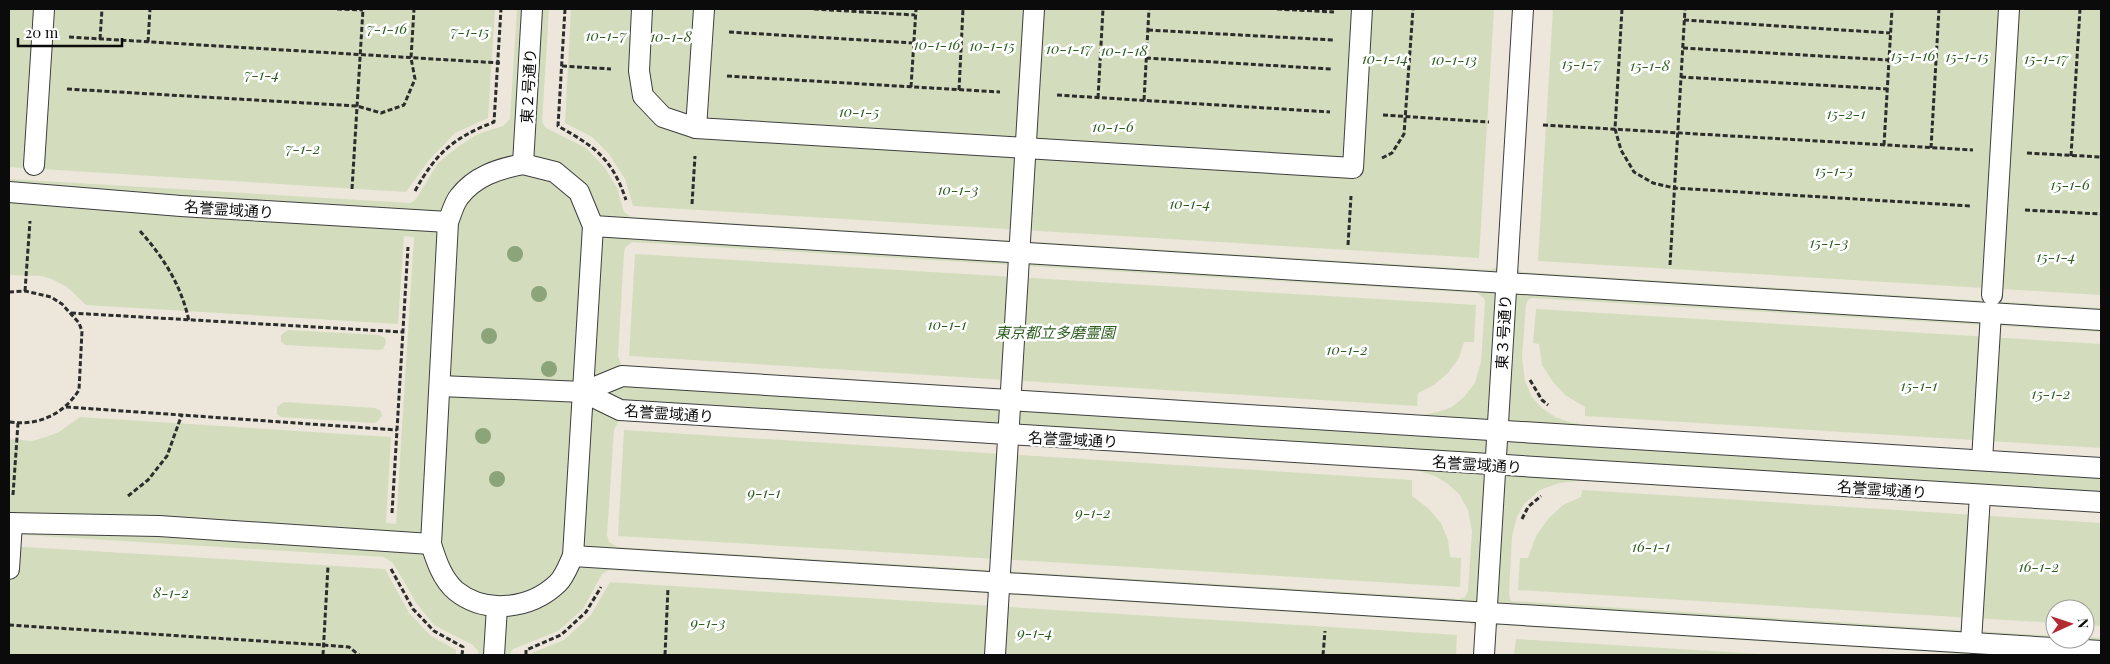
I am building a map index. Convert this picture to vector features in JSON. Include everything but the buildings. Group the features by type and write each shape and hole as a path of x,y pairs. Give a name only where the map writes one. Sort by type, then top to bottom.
{"lane":[{"path":"34,165 44,9"},
{"name":"東２号通り","path":"523,164 532,9"},
{"path":"642,9 639,71 643,96 664,117 696,128 1353,168 1362,11"},
{"path":"696,128 704,9"},
{"path":"995,655 1034,9"},
{"name":"東３号通り","path":"1484,655 1523,9"},
{"path":"1982,460 2009,9"},
{"path":"523,164 555,172 579,192 593,226 573,556 559,582 541,597 518,604 497,607 476,602 455,590 440,570 431,544 448,222 458,198 477,180 498,169 523,164"},
{"name":"名誉霊域通り","path":"9,192 181,206 448,222"},
{"path":"593,226 1506,283 1991,304 2101,320"},
{"path":"440,386 583,392 622,376 2101,468"},
{"name":"名誉霊域通り","path":"583,392 620,410 2101,502"},
{"path":"1971,642 1980,495"},
{"path":"9,569 10,523 159,526 431,544"},
{"path":"573,556 2101,650"},
{"path":"494,655 497,607"}],"path":[{"path":"100,39 102,9"},
{"path":"148,42 150,9"},
{"path":"337,9 363,10 352,194"},
{"path":"38,87 357,106 381,113 404,105 415,78 411,58 414,9"},
{"path":"411,198 433,162 458,138 494,122 501,9"},
{"path":"565,9 558,126 589,144 608,163 620,181 628,206"},
{"path":"814,9 916,15"},
{"path":"911,87 916,9"},
{"path":"958,90 963,9"},
{"path":"1098,98 1103,9"},
{"path":"1144,100 1149,9"},
{"path":"1277,9 1362,11"},
{"path":"1348,249 1353,168 1373,163 1392,153 1404,134 1407,116 1413,9"},
{"path":"1622,9 1615,129 1621,150 1634,172 1653,183 1674,188 2101,214"},
{"path":"1670,269 1685,9"},
{"path":"1884,145 1892,9"},
{"path":"1931,148 1939,9"},
{"path":"2071,156 2080,9"},
{"path":"1684,20 1890,33"},
{"path":"1148,30 1361,42"},
{"path":"702,31 914,44"},
{"path":"42,36 529,64"},
{"path":"1683,48 1889,60"},
{"path":"1146,58 1359,71"},
{"path":"562,66 639,71"},
{"path":"1681,76 1887,89"},
{"path":"1407,116 1492,122"},
{"path":"1541,134 1541,125 2101,158"},
{"path":"691,209 696,128"},
{"path":"26,291 32,194"},
{"path":"111,199 151,243 166,264 177,282 189,320"},
{"path":"392,519 409,241"},
{"path":"9,292 26,291 50,297 71,313 82,331 79,390 66,407 43,420 18,423 9,422"},
{"path":"71,313 403,332"},
{"path":"1529,375 1531,383 1542,400 1554,411"},
{"path":"66,407 397,430"},
{"path":"126,499 148,480 167,456 182,414"},
{"path":"13,501 18,423"},
{"path":"323,655 329,560"},
{"path":"388,565 413,609 434,631 463,647 462,655"},
{"path":"665,655 669,580"},
{"path":"9,625 349,647 359,655"},
{"path":"1323,655 1325,627"},
{"path":"526,655 526,650 560,636"}],"green space":[{"name":"東京都立多磨霊園","path":"9,9 2101,9 2101,655 9,655"}],"shaded area":[{"path":"495,9 517,9 510,119 503,126 478,134 438,163 416,199 411,203 9,179 9,167 406,192 429,160 455,133 488,118"},
{"path":"549,9 571,9 565,123 592,137 609,154 625,179 633,206 1479,258 1494,9 1514,9 1497,267 1490,270 631,217 624,212 617,188 605,168 586,148 546,128 542,122"},
{"path":"1531,9 1553,9 1538,261 2101,295 2101,308 1521,272 1517,268"},
{"path":"404,236 414,237 396,524 386,523 391,437 80,417 59,432 46,437 32,441 9,439 9,275 42,276 54,280 67,287 86,305 398,324","holes":["288,330 379,335 385,338 386,343 383,349 378,350 285,345 281,341 281,335","284,402 375,408 381,411 382,416 374,423 281,417 277,414 277,407"]},
{"path":"632,242 1477,293 1484,298 1485,302 1481,362 1475,383 1464,397 1452,407 1416,416 624,367 621,365 618,356 625,248","holes":["635,254 1476,305 1474,342 1464,342 1459,358 1448,373 1434,385 1418,393 1417,406 629,356"]},
{"path":"1532,298 2101,332 2101,344 1536,309 1533,343 1539,344 1542,365 1553,382 1565,395 1585,407 1585,416 2101,448 2101,459 1591,427 1566,421 1555,417 1542,408 1532,397 1525,381 1522,358 1526,305 1528,300"},
{"path":"625,420 1412,469 1435,476 1448,484 1459,494 1468,510 1472,531 1468,591 1465,597 1459,599 617,547 609,542 607,535 614,430 618,422","holes":["624,430 1412,480 1412,496 1428,508 1441,523 1448,540 1450,557 1461,558 1460,587 618,536"]},
{"path":"1588,480 2101,512 2101,523 1582,490 1581,497 1563,505 1548,519 1536,536 1528,558 1520,558 1518,590 2045,622 2045,635 1511,601 1509,593 1512,536 1517,517 1524,504 1540,490 1559,483"},
{"path":"9,534 384,557 393,563 417,604 434,625 473,645 479,655 456,655 456,650 431,636 409,613 385,569 9,546"},
{"path":"609,570 1470,623 1476,627 1475,655 1456,655 1457,635 610,582 591,615 564,640 532,653 532,655 509,655 513,649 558,631 583,609 602,574"},
{"path":"1499,625 1981,655 1777,655 1516,639 1514,655 1493,655 1496,628"},
{"path":"2095,626 2101,626 2101,638 2095,638"}],"park label":[{"name":"7-1-16","path":"387,28"},
{"name":"7-1-15","path":"470,31"},
{"name":"10-1-7","path":"606,35"},
{"name":"10-1-8","path":"671,36"},
{"name":"10-1-16","path":"937,44"},
{"name":"10-1-15","path":"992,45"},
{"name":"10-1-17","path":"1069,48"},
{"name":"10-1-18","path":"1124,50"},
{"name":"15-1-16","path":"1913,55"},
{"name":"15-1-15","path":"1967,56"},
{"name":"10-1-14","path":"1385,58"},
{"name":"15-1-17","path":"2046,58"},
{"name":"10-1-13","path":"1454,59"},
{"name":"15-1-7","path":"1581,63"},
{"name":"15-1-8","path":"1650,65"},
{"name":"7-1-4","path":"262,74"},
{"name":"10-1-5","path":"859,111"},
{"name":"15-2-1","path":"1846,113"},
{"name":"10-1-6","path":"1113,126"},
{"name":"7-1-2","path":"303,148"},
{"name":"15-1-5","path":"1834,170"},
{"name":"15-1-6","path":"2070,184"},
{"name":"10-1-3","path":"958,189"},
{"name":"10-1-4","path":"1190,203"},
{"name":"15-1-3","path":"1829,242"},
{"name":"15-1-4","path":"2056,256"},
{"name":"10-1-1","path":"947,324"},
{"name":"10-1-2","path":"1347,349"},
{"name":"15-1-1","path":"1919,385"},
{"name":"15-1-2","path":"2051,393"},
{"name":"9-1-1","path":"764,492"},
{"name":"9-1-2","path":"1093,512"},
{"name":"16-1-1","path":"1651,546"},
{"name":"16-1-2","path":"2039,566"},
{"name":"8-1-2","path":"171,592"},
{"name":"9-1-3","path":"708,622"},
{"name":"9-1-4","path":"1035,632"}]}
